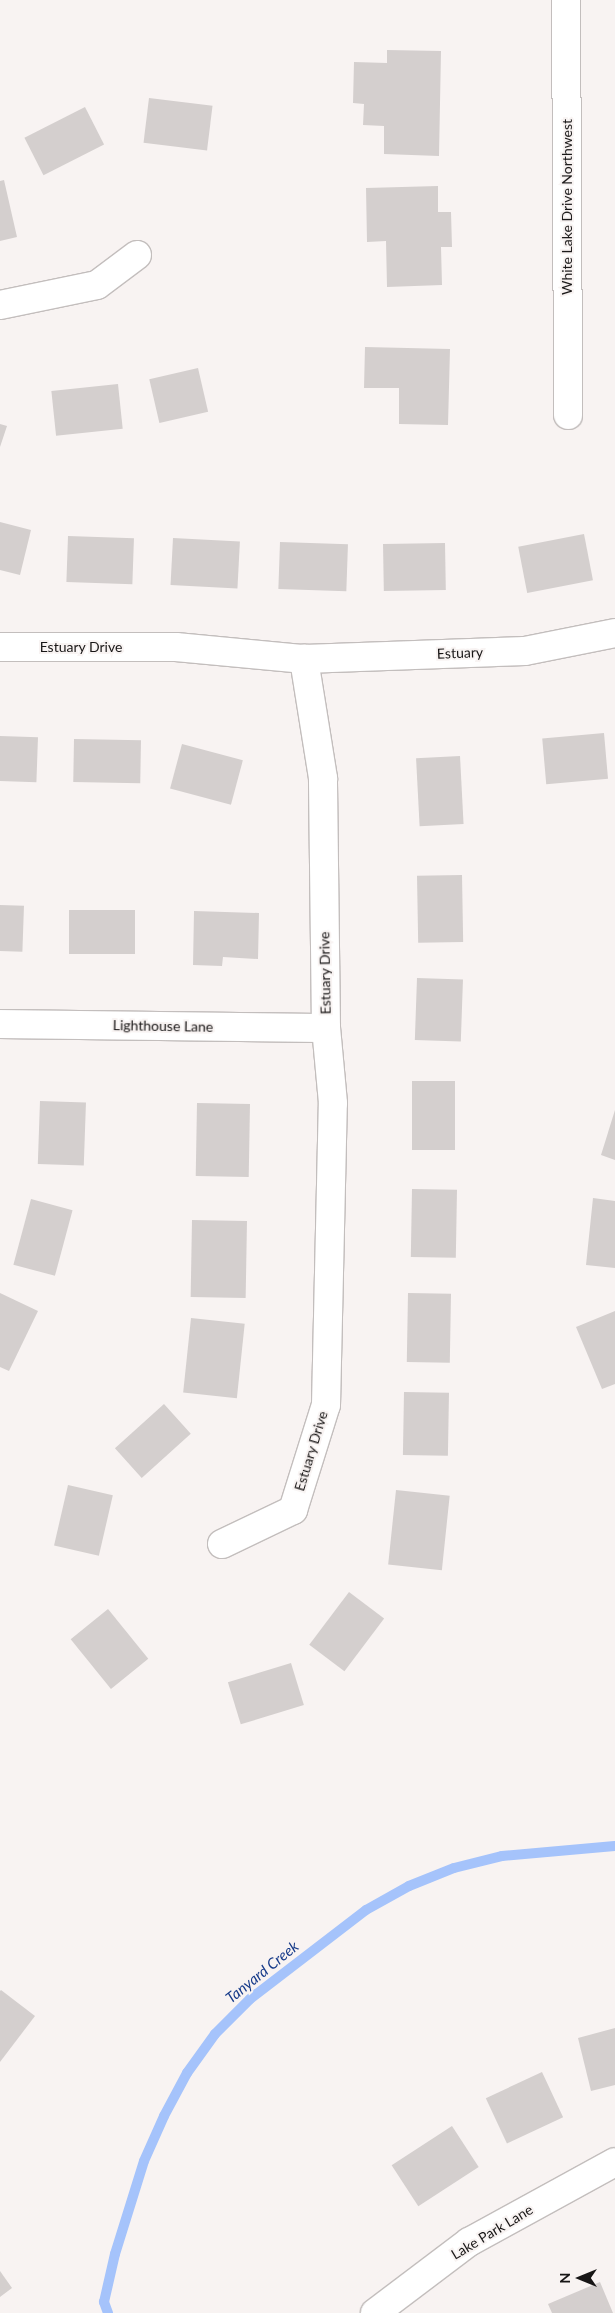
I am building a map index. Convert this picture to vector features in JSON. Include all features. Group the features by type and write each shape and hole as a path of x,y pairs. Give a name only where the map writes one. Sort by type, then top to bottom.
{"street":[{"name":"White Lake Drive Northwest","path":"566,0 568,415"},
{"path":"0,305 97,285 137,256"},
{"name":"Estuary","path":"304,658 525,651 615,632"},
{"name":"Estuary Drive","path":"0,647 176,647 304,658 323,778 326,1028 333,1103 326,1405 293,1510 222,1544"},
{"name":"Lighthouse Lane","path":"0,1024 326,1028"},
{"name":"Lake Park Lane","path":"375,2313 469,2242 615,2162"}],"building":[{"path":"387,50 441,51 439,156 384,154 384,126 363,125 364,104 353,103 354,62 387,63"},
{"path":"149,98 213,106 207,150 144,143"},
{"path":"85,107 104,144 43,175 24,138"},
{"path":"4,180 17,237 0,241 0,181"},
{"path":"438,186 438,212 451,212 452,247 441,247 442,285 387,287 386,241 367,242 366,188"},
{"path":"365,347 450,349 448,425 399,424 399,388 364,388"},
{"path":"198,368 208,412 159,423 149,379"},
{"path":"118,384 123,429 56,436 51,391"},
{"path":"0,424 7,426 0,447"},
{"path":"0,522 31,530 20,575 0,570"},
{"path":"584,534 593,580 527,593 518,547"},
{"path":"68,536 134,538 132,584 66,582"},
{"path":"173,538 240,542 237,588 171,585"},
{"path":"280,542 348,544 346,591 278,589"},
{"path":"445,543 446,590 384,591 383,544"},
{"path":"604,733 608,779 546,784 542,738"},
{"path":"0,736 38,737 36,782 0,781"},
{"path":"74,739 141,740 140,783 73,782"},
{"path":"182,744 243,760 231,805 170,788"},
{"path":"460,756 464,824 420,826 416,758"},
{"path":"462,875 463,942 418,943 417,876"},
{"path":"0,905 24,906 22,952 0,951"},
{"path":"69,910 135,910 135,954 69,954"},
{"path":"194,911 259,913 258,959 223,957 222,966 193,965"},
{"path":"417,978 463,980 461,1042 415,1040"},
{"path":"412,1081 455,1081 455,1150 412,1150"},
{"path":"40,1101 86,1103 84,1166 38,1164"},
{"path":"197,1103 250,1104 249,1177 196,1176"},
{"path":"615,1110 615,1160 601,1155"},
{"path":"412,1189 457,1190 456,1258 411,1257"},
{"path":"593,1198 615,1201 615,1268 586,1265"},
{"path":"31,1199 73,1210 55,1276 13,1265"},
{"path":"192,1220 247,1221 246,1298 191,1297"},
{"path":"0,1293 38,1311 9,1371 0,1367"},
{"path":"408,1293 451,1294 450,1363 407,1362"},
{"path":"615,1311 615,1384 602,1389 576,1327"},
{"path":"191,1318 245,1324 237,1398 183,1393"},
{"path":"404,1392 449,1393 448,1456 403,1455"},
{"path":"164,1404 191,1434 142,1478 115,1448"},
{"path":"68,1485 113,1495 99,1556 54,1545"},
{"path":"396,1490 450,1496 442,1570 388,1565"},
{"path":"349,1592 384,1618 344,1671 309,1645"},
{"path":"108,1609 148,1659 111,1689 71,1639"},
{"path":"291,1663 304,1705 241,1724 228,1682"},
{"path":"0,1991 35,2016 0,2062"},
{"path":"615,2028 615,2085 591,2091 578,2038"},
{"path":"542,2072 563,2117 507,2144 486,2098"},
{"path":"452,2126 479,2167 418,2206 392,2165"},
{"path":"0,2271 12,2288 0,2297"},
{"path":"600,2282 613,2313 552,2313 548,2304"}],"waterway":[{"name":"Tanyard Creek","path":"108,2313 104,2302 115,2254 144,2161 164,2116 187,2073 215,2034 250,1999 366,1910 409,1886 454,1868 502,1856 615,1846"}]}
